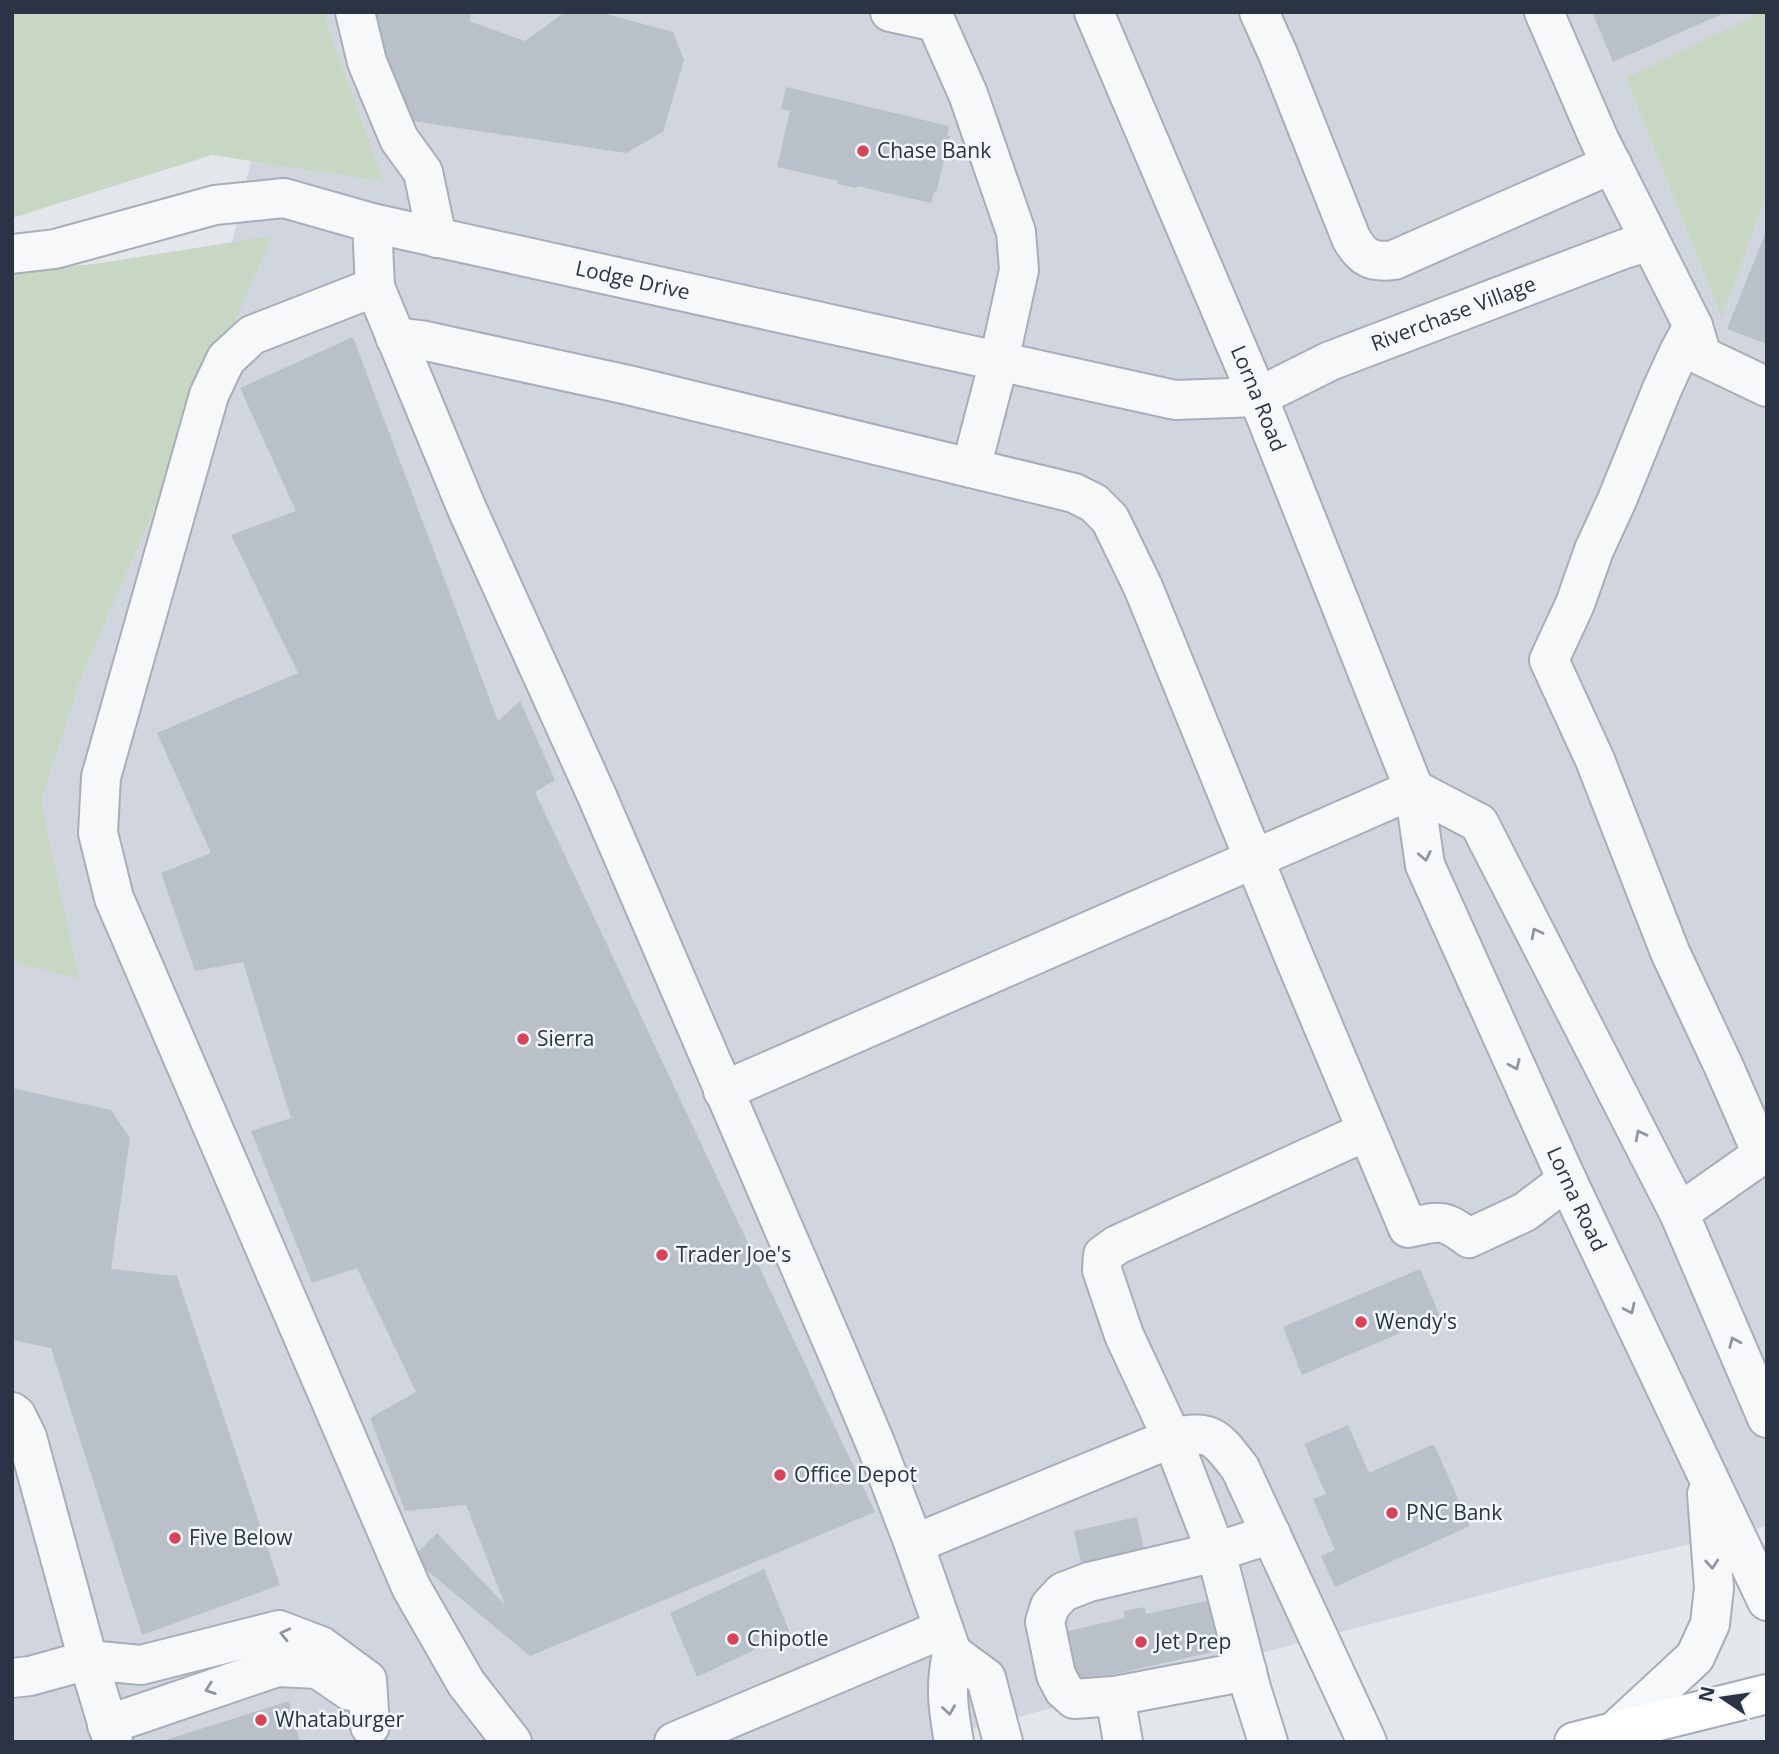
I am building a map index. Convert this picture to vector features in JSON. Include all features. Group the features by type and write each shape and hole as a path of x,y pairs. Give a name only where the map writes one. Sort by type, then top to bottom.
{"main road":[{"path":"1574,1742 1767,1694"}],"street":[{"path":"355,12 367,62 399,139 423,172 438,238"},
{"path":"890,12 934,17 968,94 1016,232 1019,270 971,468"},
{"name":"Lorna Road","path":"1094,12 1258,397 1414,789 1425,865 1567,1180 1767,1601"},
{"path":"1259,12 1351,238 1357,249 1368,258 1380,262 1394,260 1612,164"},
{"path":"1544,12 1599,139 1693,326 1702,356 1767,387"},
{"name":"Lodge Drive","path":"12,254 55,249 215,205 284,198 438,238 1175,400 1258,397"},
{"path":"372,223 374,287 467,509 597,796 844,1370 914,1544 948,1641 947,1706 954,1742"},
{"name":"Riverchase Village","path":"1258,397 1330,361 1650,241"},
{"path":"374,287 252,335 226,359 209,395 101,777 98,833 114,898 411,1587 466,1682 512,1742"},
{"path":"1679,1213 1764,1153 1670,952 1595,760 1549,660 1575,604 1594,550 1662,389 1693,326"},
{"path":"395,337 421,340 628,385 1074,493 1094,503 1111,519 1143,587 1408,1228 1437,1222 1452,1226 1469,1238 1525,1212 1567,1180"},
{"path":"723,1091 1414,789 1479,823 1679,1213 1765,1409"},
{"path":"1268,1742 1216,1552 1172,1438 1124,1335 1102,1270 1103,1255 1117,1245 1367,1130"},
{"path":"12,1412 27,1437 110,1733 277,1667 317,1669 352,1693 375,1734"},
{"path":"914,1544 1172,1438 1193,1434 1209,1436 1223,1446 1240,1468 1367,1742"},
{"path":"1614,1732 1695,1657 1710,1623 1714,1588 1706,1471"},
{"path":"1247,1671 1115,1696 1074,1699 1064,1690 1056,1675 1045,1622 1050,1606 1063,1592 1089,1582 1216,1552 1271,1534"},
{"path":"12,1678 30,1676 88,1660 141,1665 279,1630 321,1646 367,1680 375,1734"},
{"path":"674,1742 948,1641"},
{"path":"948,1641 986,1678 1003,1742"},
{"path":"1115,1696 1123,1742"}],"shaded area":[{"path":"273,12 1767,12 1767,1526 1550,1577 923,1742 12,1742 12,784 218,303 278,45"}],"green space":[{"path":"12,12 323,12 383,181 212,155 12,218"},
{"path":"1767,12 1767,193 1722,317 1626,78"},
{"path":"272,236 82,675 41,801 79,979 12,961 12,271 94,264"}],"building":[{"path":"372,12 472,12 469,21 525,41 565,12 599,12 673,32 684,60 663,132 626,153 399,119"},
{"path":"1592,12 1727,12 1613,62"},
{"name":"Chase Bank","path":"786,87 949,126 947,136 950,136 931,203 837,184 838,181 777,167 790,111 781,109"},
{"path":"1767,229 1767,344 1727,329"},
{"path":"353,337 498,721 520,701 555,780 535,792 875,1512 530,1656 412,1558 437,1533 505,1605 466,1505 405,1511 370,1418 416,1392 357,1268 312,1283 251,1131 291,1118 243,962 195,971 161,873 211,853 157,733 298,673 231,535 296,511 240,388"},
{"path":"12,1088 111,1110 130,1138 111,1269 177,1276 280,1585 142,1635 51,1348 12,1340"},
{"name":"Wendy's","path":"1420,1269 1440,1316 1302,1375 1283,1327"},
{"name":"PNC Bank","path":"1348,1425 1369,1473 1434,1444 1470,1526 1335,1587 1321,1556 1335,1550 1313,1499 1326,1494 1304,1444"},
{"path":"1137,1517 1144,1549 1081,1563 1074,1531"},
{"path":"764,1569 790,1633 697,1677 670,1613"},
{"name":"Jet Prep","path":"1211,1600 1222,1650 1071,1684 1060,1633 1125,1618 1123,1611 1145,1607 1146,1614"},
{"name":"Whataburger","path":"289,1701 300,1742 162,1742 162,1741"}],"place":[{"name":"Chase Bank","path":"863,151"},
{"name":"Sierra","path":"523,1039"},
{"name":"Trader Joe's","path":"662,1255"},
{"name":"Wendy's","path":"1361,1322"},
{"name":"Office Depot","path":"780,1475"},
{"name":"PNC Bank","path":"1392,1513"},
{"name":"Five Below","path":"175,1538"},
{"name":"Chipotle","path":"733,1639"},
{"name":"Jet Prep","path":"1141,1642"},
{"name":"Whataburger","path":"261,1720"}]}
